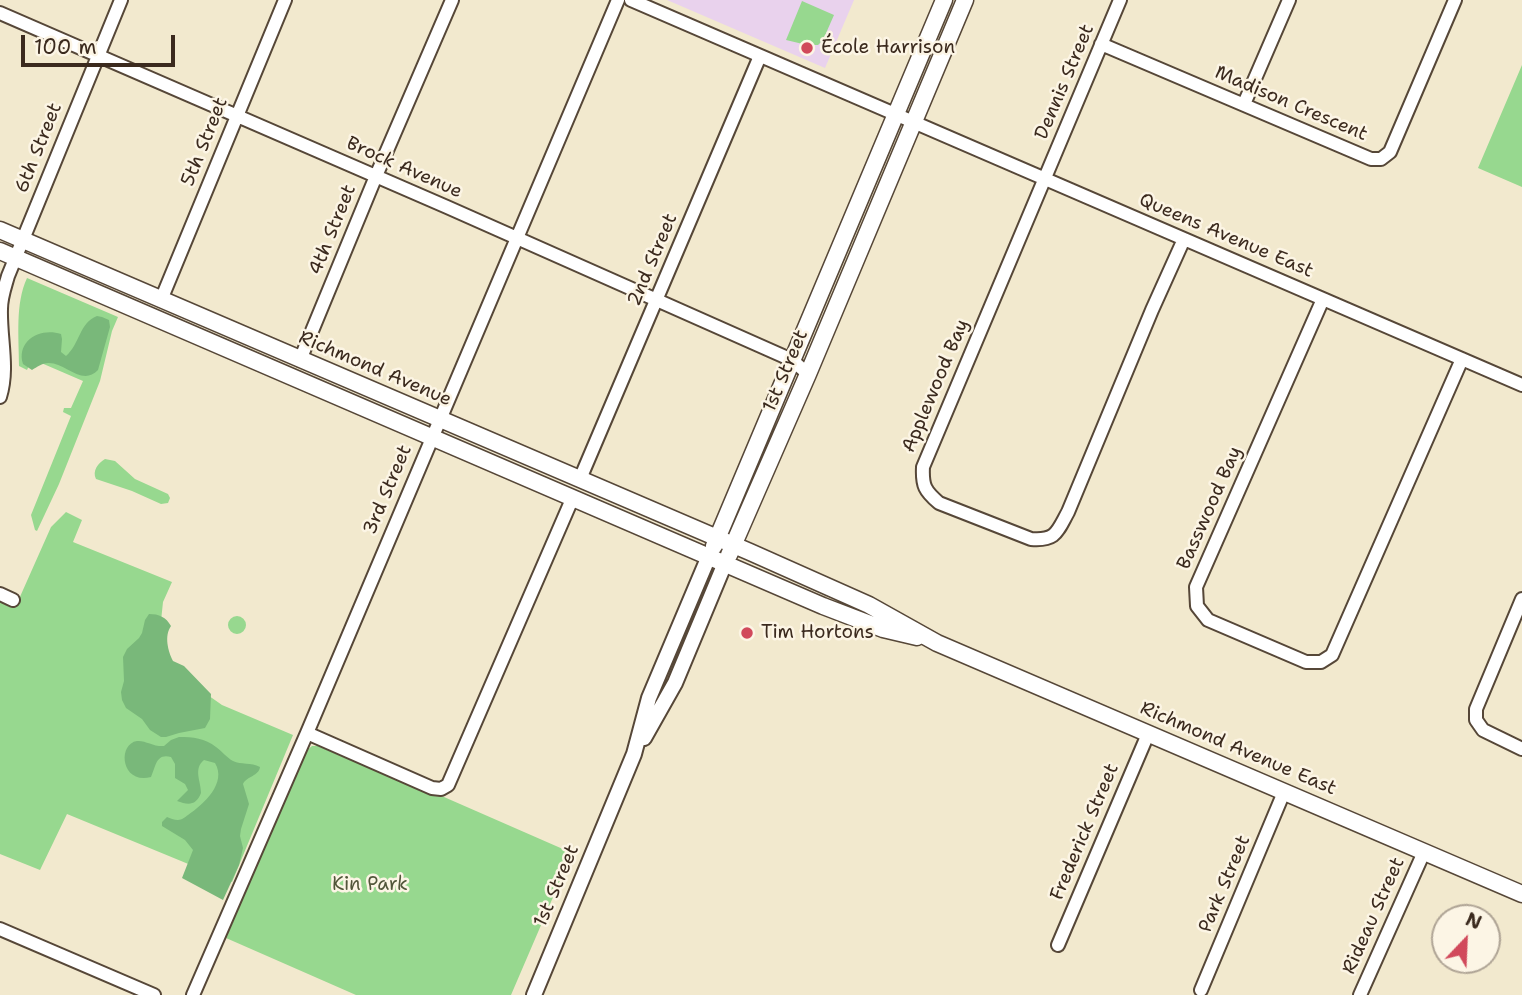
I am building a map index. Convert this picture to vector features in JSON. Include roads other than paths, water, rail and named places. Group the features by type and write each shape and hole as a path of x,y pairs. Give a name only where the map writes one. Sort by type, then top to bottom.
{"main road":[{"name":"1st Street","path":"709,556 944,0"},
{"name":"1st Street","path":"725,563 965,0"},
{"name":"Richmond Avenue","path":"0,230 733,545"},
{"name":"Richmond Avenue","path":"8,254 725,563"},
{"name":"Richmond Avenue East","path":"733,545 869,605 937,643 1522,894"},
{"name":"Richmond Avenue East","path":"725,563 883,629 937,643"}],"street":[{"name":"6th Street","path":"0,397 5,370 2,297 8,276 8,254 23,240 121,0"},
{"name":"5th Street","path":"161,300 285,0"},
{"name":"4th Street","path":"300,360 452,0"},
{"name":"3rd Street","path":"193,995 618,0"},
{"name":"Queens Avenue East","path":"631,0 1522,384"},
{"name":"Dennis Street","path":"1046,180 1120,0"},
{"path":"1244,104 1289,0"},
{"name":"Madison Crescent","path":"1101,44 1371,159 1381,159 1390,152 1455,0"},
{"name":"Brock Avenue","path":"0,13 792,360 808,373"},
{"name":"2nd Street","path":"580,479 760,56"},
{"name":"Applewood Bay","path":"1046,180 923,467 922,482 928,494 939,503 1031,539 1045,540 1058,531 1184,239"},
{"name":"Basswood Bay","path":"1323,299 1196,587 1197,606 1208,620 1306,662 1321,662 1332,655 1461,359"},
{"path":"307,733 432,789 441,789 448,785 573,497"},
{"name":"1st Street","path":"634,754 649,698 709,556"},
{"name":"1st Street","path":"534,995 634,754 675,683 725,563"},
{"path":"0,594 13,600"},
{"path":"1522,599 1476,709 1476,720 1483,730 1522,748"},
{"name":"Frederick Street","path":"1058,945 1148,734"},
{"name":"Park Street","path":"1201,990 1284,792"},
{"name":"Rideau Street","path":"1360,995 1424,852"},
{"path":"0,929 154,995"}],"place":[{"name":"École Harrison","path":"807,48"},
{"name":"Tim Hortons","path":"747,633"}],"park label":[{"name":"Kin Park","path":"370,885"}]}
